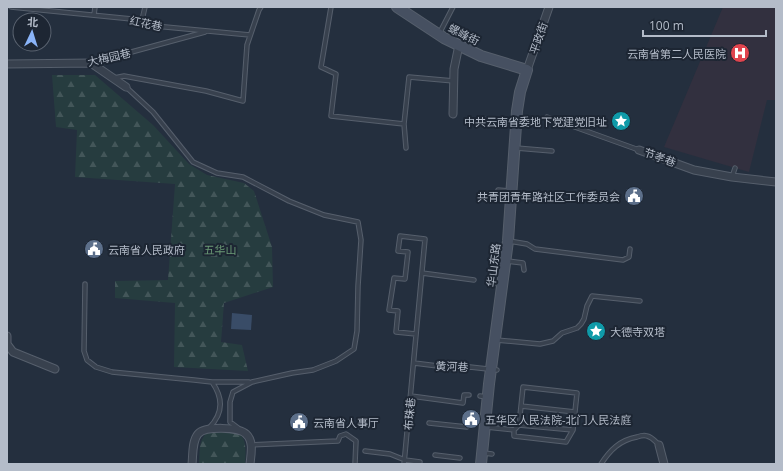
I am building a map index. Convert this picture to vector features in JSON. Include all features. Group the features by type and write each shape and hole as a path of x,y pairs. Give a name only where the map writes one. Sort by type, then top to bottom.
{"street":[{"name":"螺峰街","path":"397,7 439,35 481,56 527,70"},
{"name":"平政街","path":"527,70 549,7"},
{"path":"453,114 455,64 459,45"},
{"name":"大梅园巷","path":"7,64 91,63"},
{"path":"91,63 126,87"},
{"name":"华山东路","path":"482,458 484,397 494,369 495,340 508,241 518,102 527,70"},
{"name":"节孝巷","path":"639,150 694,170 776,182"},
{"path":"7,336 8,344 13,352 55,369"},
{"path":"192,464 194,440 197,434 202,430 209,428 240,430 246,434 251,444 250,464"},
{"path":"659,445 664,464"}],"lane":[{"name":"红花巷","path":"11,7 142,20 155,26 250,35"},
{"path":"94,15 95,7"},
{"path":"142,20 145,7"},
{"path":"113,78 124,76 206,91 243,101 247,45 261,7"},
{"path":"331,7 321,67 336,74 331,116 404,124"},
{"path":"439,35 453,7"},
{"name":"大梅园巷","path":"91,63 208,31"},
{"path":"406,148 404,124 409,78 454,81"},
{"path":"85,284 84,351 87,360 96,367 112,372 212,382 252,382 313,370 336,361 354,349 357,331 361,240 358,222 324,214 289,200 243,177 217,173 193,162 153,112 126,87"},
{"name":"节孝巷","path":"547,117 639,150"},
{"path":"480,119 516,123"},
{"path":"515,148 552,151"},
{"path":"732,176 735,168"},
{"path":"498,190 512,192"},
{"name":"布珠巷","path":"405,462 425,239 400,236 398,251 408,252 405,279 394,278 390,310 398,312 396,332 416,334"},
{"path":"508,241 527,244 536,249 623,260 629,257 630,249"},
{"path":"506,261 523,263 524,270"},
{"path":"422,274 474,280"},
{"path":"490,283 503,284"},
{"path":"495,340 540,344 553,340 562,332 577,328 581,324 584,319 586,306 592,296 640,301"},
{"name":"黄河巷","path":"414,363 462,369 470,366 494,369"},
{"path":"209,428 218,417 220,395 212,382"},
{"path":"240,430 230,422 230,402 233,392 252,382"},
{"path":"523,387 578,394 575,412 573,430 566,442 514,436 514,430 519,425 523,387"},
{"path":"411,396 463,403 464,395 469,395"},
{"path":"521,406 575,412"},
{"path":"429,423 467,427"},
{"path":"519,425 573,430"},
{"path":"482,428 514,430"},
{"path":"251,444 338,441 340,436 346,434 356,441 355,464"},
{"path":"600,464 617,444 629,439 646,435 653,438 659,445"},
{"path":"365,451 390,454 405,462 420,462"},
{"path":"435,455 460,458"}],"shaded area":[{"name":"云南省第二人民医院","path":"723,7 776,7 776,100 767,100 749,172 664,147"}],"green space":[{"name":"五华山","path":"52,75 95,75 153,125 189,164 207,175 244,183 254,191 272,247 273,287 224,303 221,342 242,345 248,371 174,367 175,303 115,298 115,281 168,280 175,184 75,177 77,130 56,127"},
{"path":"209,431 228,432 240,435 245,444 245,464 199,464 201,442 205,434"}],"water":[{"path":"232,313 252,315 251,330 231,329"}],"place":[{"name":"云南省第二人民医院","path":"740,53"},
{"name":"中共云南省委地下党建党旧址","path":"621,121"},
{"name":"共青团青年路社区工作委员会","path":"634,196"},
{"name":"云南省人民政府","path":"94,249"},
{"name":"大德寺双塔","path":"596,331"},
{"name":"五华区人民法院-北门人民法庭","path":"471,419"},
{"name":"云南省人事厅","path":"299,422"}]}
